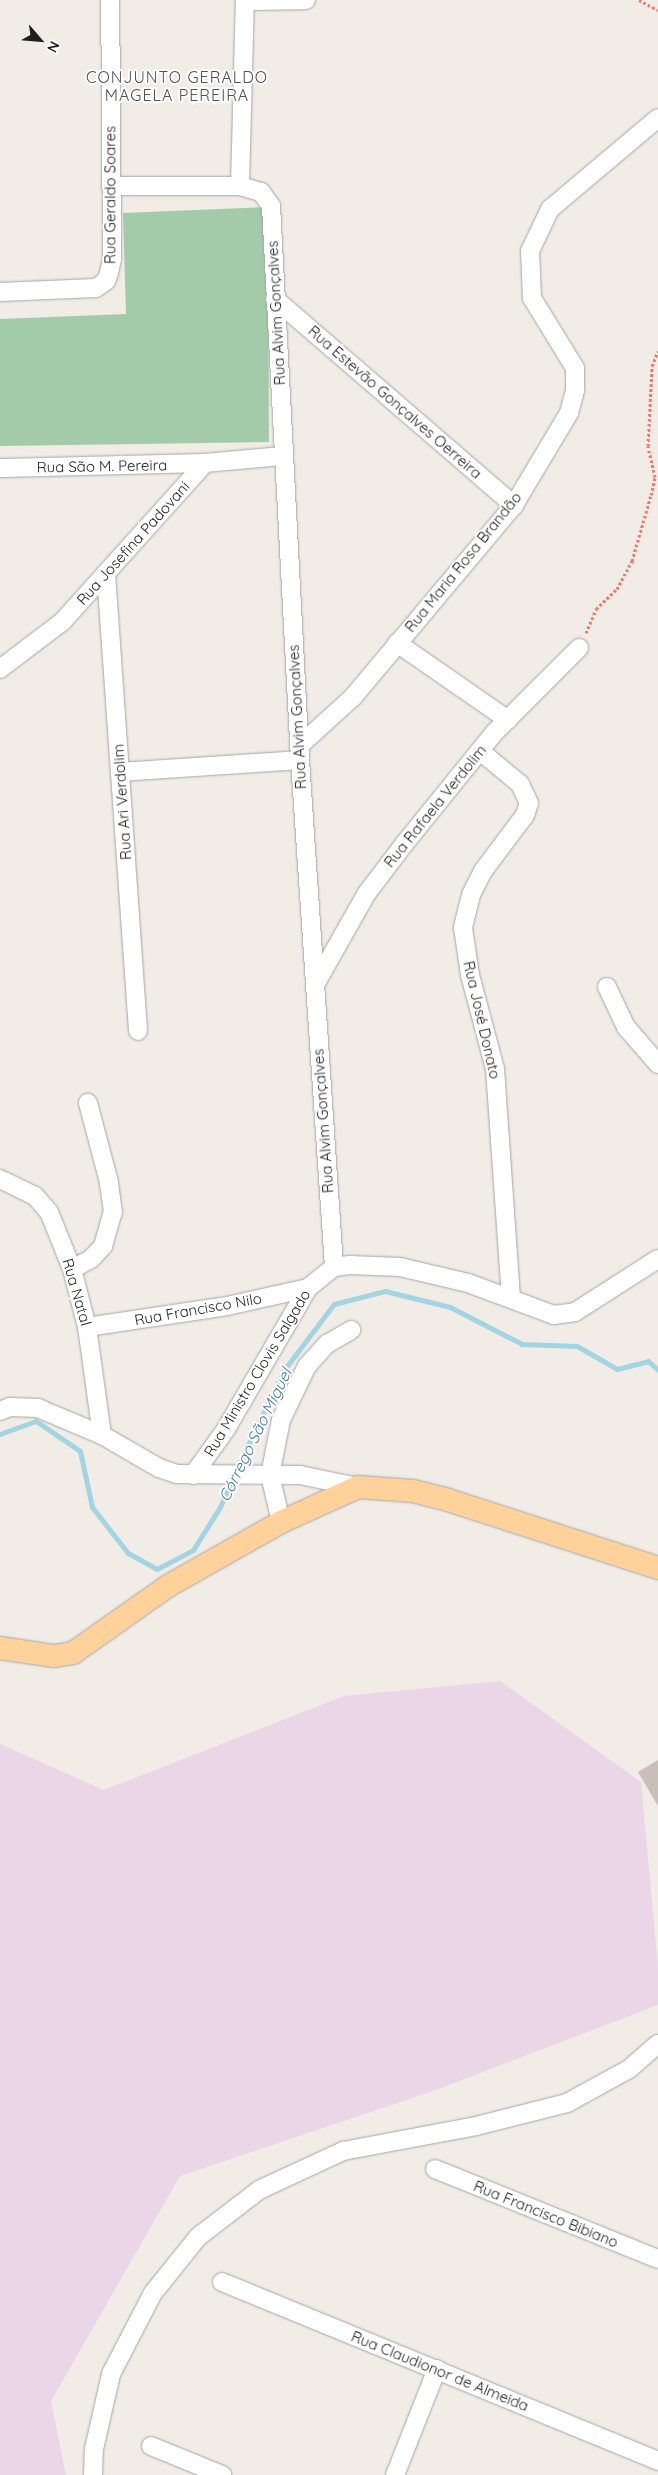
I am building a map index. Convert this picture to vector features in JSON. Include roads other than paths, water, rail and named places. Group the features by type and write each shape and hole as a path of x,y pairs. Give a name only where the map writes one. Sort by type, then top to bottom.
{"main road":[{"path":"0,1648 54,1656 73,1653 168,1586 281,1522 358,1487 413,1491 448,1500 658,1568"}],"street":[{"name":"Rua Geraldo Soares","path":"0,292 96,288 106,281 112,259 110,0"},
{"path":"111,186 240,186 245,0 306,0"},
{"name":"Rua Maria Rosa Brandão","path":"299,753 353,697 514,505 569,413 575,390 575,368 532,298 530,251 550,209 658,118"},
{"name":"Rua Alvim Gonçalves","path":"240,186 261,192 271,206 282,456 299,753 316,983 321,1106 334,1267"},
{"name":"Rua Estevão Gonçalves Oerreira","path":"275,299 514,505"},
{"path":"205,463 282,456"},
{"name":"Rua São M. Pereira","path":"0,468 205,463"},
{"name":"Rua Josefina Padovani","path":"0,669 62,622 205,463"},
{"name":"Rua Ari Verdolim","path":"106,573 138,1031"},
{"path":"397,644 508,720"},
{"name":"Rua Rafaela Verdolim","path":"316,983 367,892 480,751 579,648"},
{"name":"Rua José Donato","path":"480,751 520,784 529,802 525,815 483,872 471,895 464,928 470,975 495,1069 510,1298"},
{"path":"121,772 299,753"},
{"path":"607,987 626,1027 658,1064"},
{"path":"72,1268 91,1259 103,1246 113,1212 109,1182 88,1102"},
{"name":"Rua Natal","path":"0,1179 35,1196 48,1212 72,1268 87,1327 102,1435"},
{"path":"334,1267 350,1265 400,1268 468,1283 554,1315 575,1312 658,1259"},
{"name":"Rua Ministro Clovis Salgado","path":"200,1474 308,1288 334,1267"},
{"name":"Rua Francisco Nilo","path":"87,1327 227,1306 308,1288"},
{"path":"281,1522 265,1475 281,1420 294,1387 307,1366 327,1344 351,1330"},
{"path":"0,1411 10,1407 38,1408 102,1435 159,1468 200,1474 314,1477 358,1487"},
{"path":"93,2475 94,2449 111,2374 153,2293 198,2237 259,2190 343,2151 476,2126 567,2103 629,2069 658,2044"},
{"name":"Rua Francisco Bibiano","path":"435,2169 658,2259"},
{"name":"Rua Claudionor de Almeida","path":"222,2282 658,2461"},
{"path":"396,2475 436,2369"},
{"path":"151,2446 222,2475"}],"waterway":[{"name":"Córrego São Miguel","path":"236,1470 284,1370 334,1304 385,1291 450,1307 522,1344 577,1346 617,1369 648,1361 658,1370"},
{"name":"Córrego São Miguel","path":"0,1434 36,1421 80,1451 92,1507 128,1553 157,1569 193,1550 220,1507 233,1478"}],"district":[{"name":"CONJUNTO GERALDO MAGELA PEREIRA","path":"177,86"}]}
